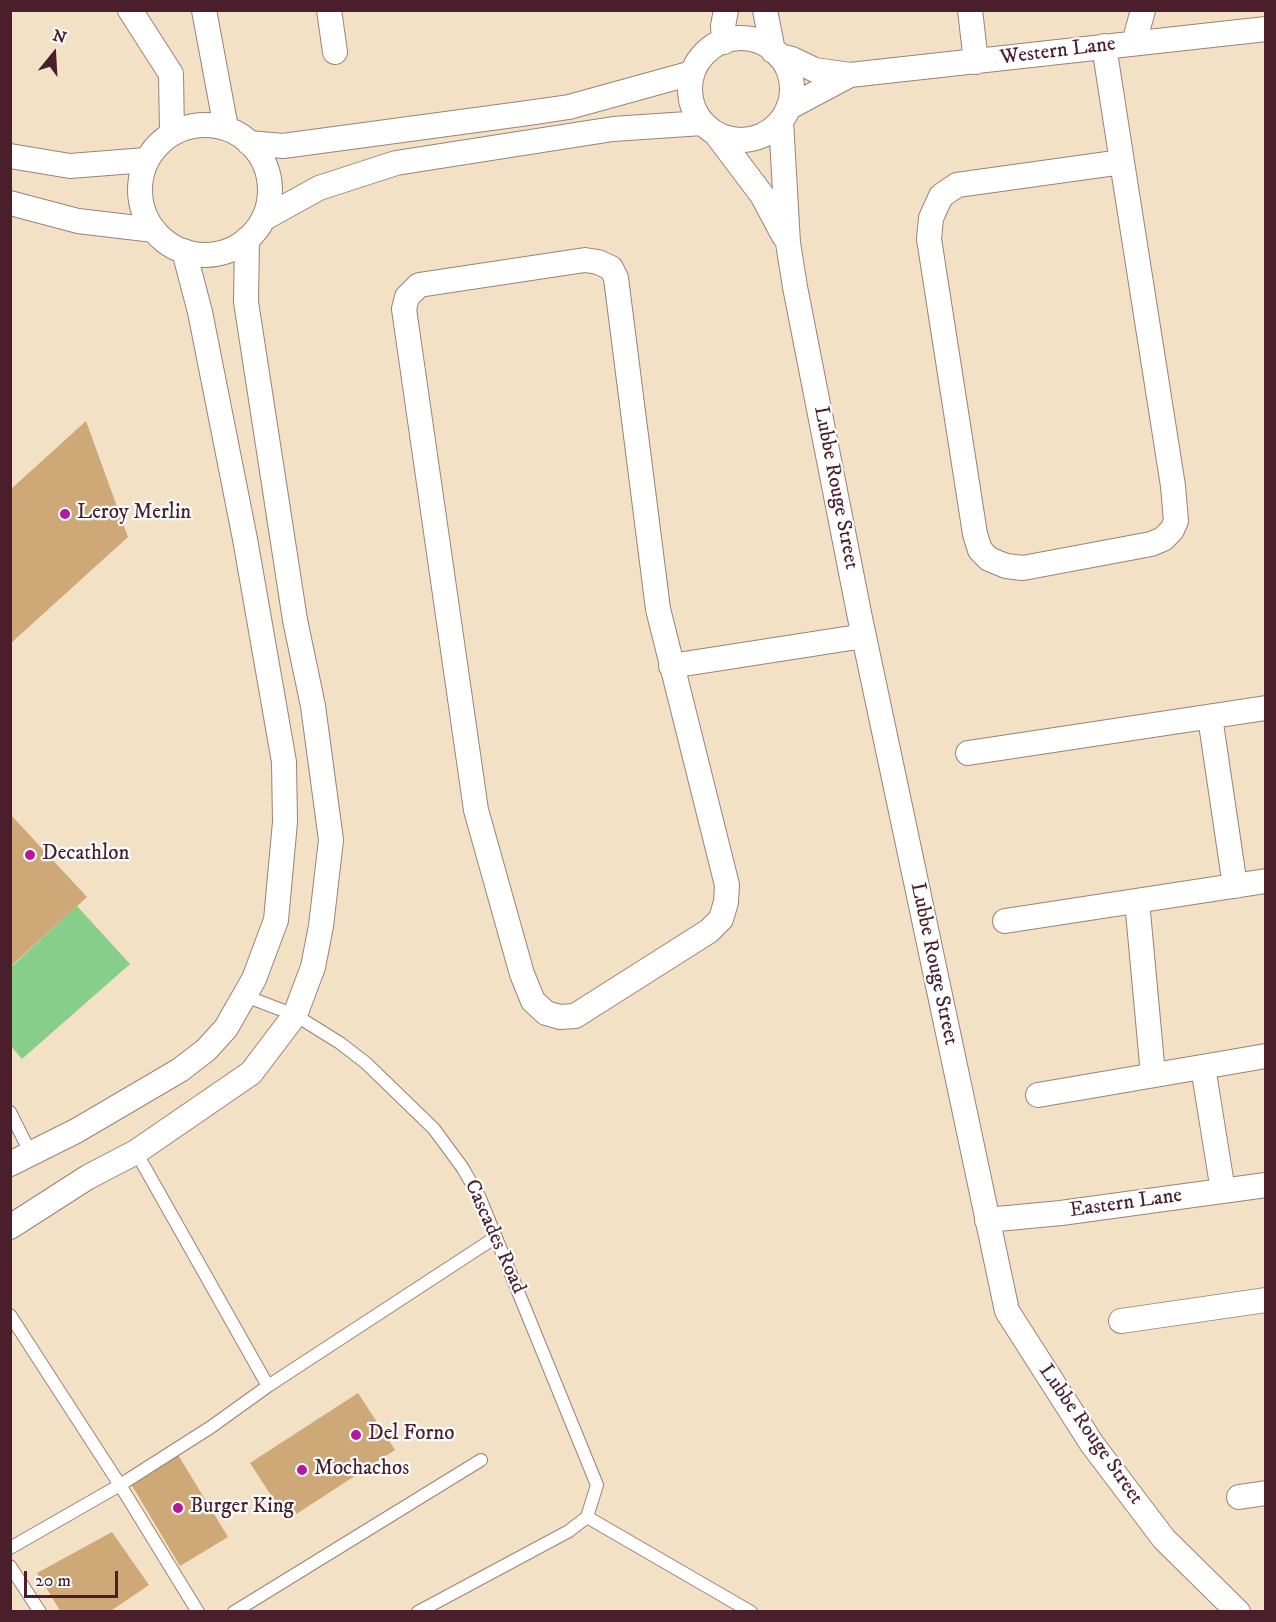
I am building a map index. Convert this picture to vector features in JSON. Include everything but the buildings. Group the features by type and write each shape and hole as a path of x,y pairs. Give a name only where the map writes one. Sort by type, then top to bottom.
{"street":[{"path":"130,10 171,74 172,134"},
{"path":"204,10 226,128"},
{"path":"329,10 335,52"},
{"path":"724,42 723,26 726,10"},
{"path":"765,10 776,53"},
{"path":"970,10 976,62"},
{"path":"1134,43 1143,10"},
{"name":"Western Lane","path":"776,53 815,70 850,75 1266,29"},
{"path":"263,219 319,188 396,163 613,129 709,129 733,140 751,139 768,133 785,115 792,89 788,71 776,53 766,45 748,39 730,39 714,46 700,58 692,73 690,91 693,108 709,129"},
{"path":"1104,46 1173,486 1176,521 1172,530 1163,539 1151,544 1023,568 1006,566 989,559 984,554 975,534 929,239 931,218 941,196 957,186 1122,162"},
{"path":"249,143 283,146 568,107 692,73"},
{"name":"Western Lane","path":"785,115 850,75"},
{"name":"Lubbe Rouge Street","path":"785,115 788,243 797,299 864,636 1007,1311 1092,1444 1164,1539 1238,1611"},
{"path":"207,125 226,128 249,143 265,165 270,183 269,202 263,219 247,239 238,246 220,253 202,255 184,251 167,243 154,230 144,214 140,196 140,178 146,160 157,145 172,134 189,127 207,125"},
{"name":"Lubbe Rouge Street","path":"709,129 762,195 788,243"},
{"path":"10,156 70,166 146,160"},
{"path":"10,203 78,221 154,230"},
{"path":"10,1227 88,1177 136,1152 251,1072 295,1015 313,967 321,926 331,840 313,706 295,620 246,302 247,239"},
{"path":"21,1159 76,1131 180,1070 206,1050 226,1028 244,996 258,969 276,920 285,822 284,762 245,539 200,312 184,251"},
{"path":"585,260 598,262 611,268 616,278 658,609 671,666 727,885 726,902 721,919 709,931 575,1016 560,1017 546,1013 533,1001 522,974 476,810 404,309 407,297 419,285 585,260"},
{"path":"671,666 864,636"},
{"path":"968,753 1266,708"},
{"path":"1209,717 1235,886"},
{"path":"1005,921 1266,881"},
{"path":"1137,901 1153,1075"},
{"path":"1038,1095 1266,1056"},
{"path":"1203,1067 1223,1191"},
{"name":"Eastern Lane","path":"987,1220 1061,1213 1266,1185"},
{"path":"1121,1321 1266,1300"},
{"path":"1239,1497 1266,1493"}],"lane":[{"name":"Cascades Road","path":"244,996 295,1015 340,1043 366,1063 434,1129 462,1167 479,1196 597,1485 587,1517"},
{"path":"10,1112 21,1159"},
{"path":"136,1152 268,1386"},
{"path":"10,1548 120,1485 211,1427 268,1386 496,1237"},
{"path":"10,1315 198,1611"},
{"path":"234,1611 481,1460"},
{"path":"418,1611 569,1531 587,1517 751,1611"},
{"path":"10,1566 40,1611"}],"green space":[{"path":"77,906 130,964 22,1059 11,1046 11,967"}],"place":[{"name":"Leroy Merlin","path":"65,514"},
{"name":"Decathlon","path":"30,855"},
{"name":"Del Forno","path":"356,1435"},
{"name":"Mochachos","path":"302,1470"},
{"name":"Burger King","path":"178,1508"}]}
